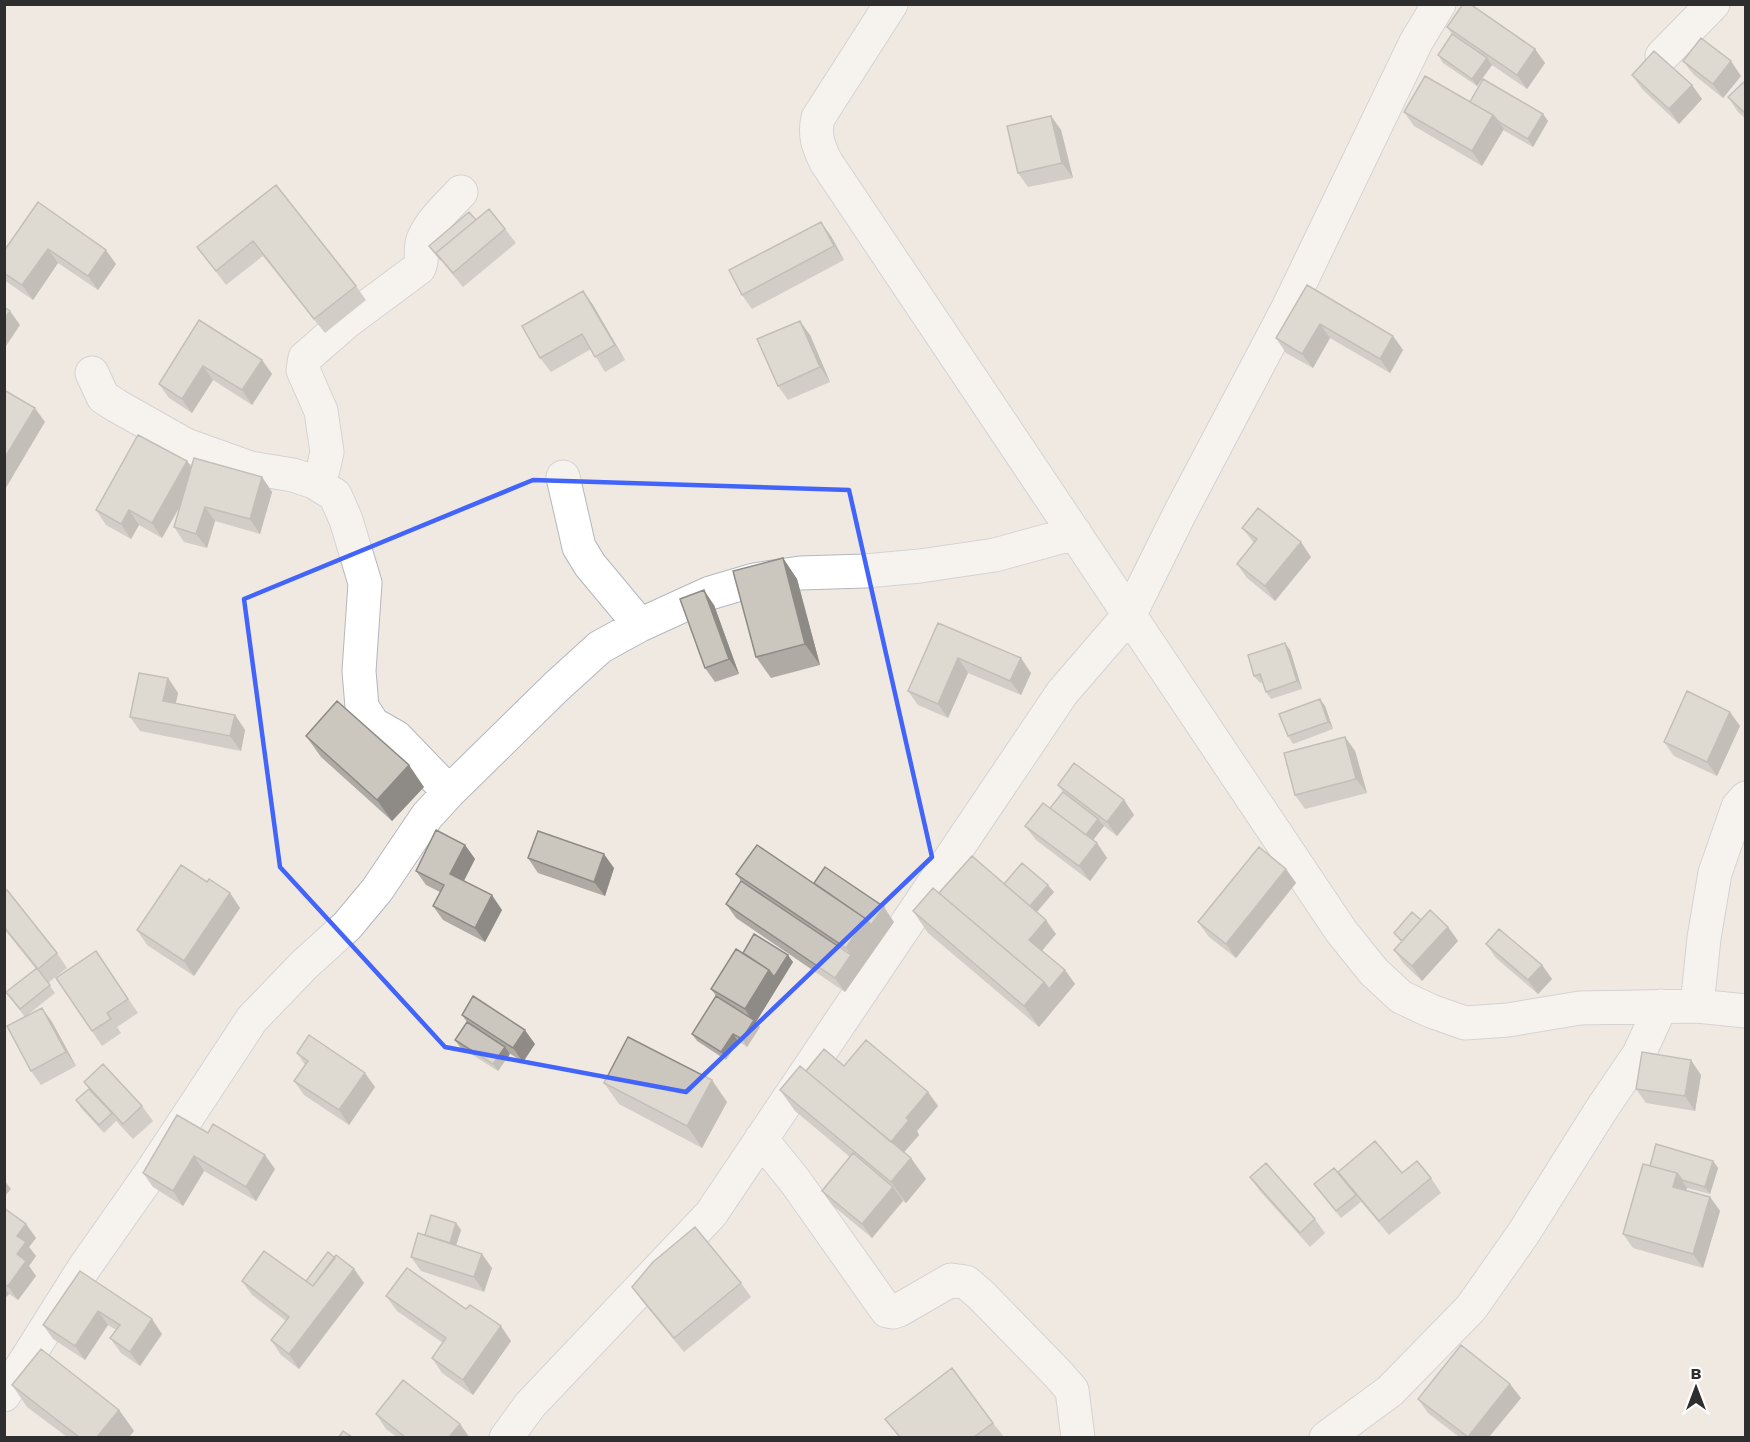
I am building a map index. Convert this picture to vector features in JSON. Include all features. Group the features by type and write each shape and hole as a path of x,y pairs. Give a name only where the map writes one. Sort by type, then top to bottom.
{"street":[{"path":"891,4 818,117 815,130 818,148 1246,791 1341,931 1374,972 1401,998 1465,1023 1508,1020 1580,1008 1697,1006 1746,1011"},
{"path":"506,1437 530,1405 711,1214 1062,693 1130,614 1180,513 1288,308 1416,42 1439,4"},
{"path":"1662,56 1713,4"},
{"path":"314,482 323,470 327,452 321,411 303,370 305,358 345,323 419,268 423,241 432,225 461,192"},
{"path":"92,373 104,397 186,445 250,468 292,475 314,482 335,495 346,520 365,583 359,671 362,707 373,724 396,737 449,792"},
{"path":"563,477 579,547 590,565 640,625"},
{"path":"4,1395 84,1268 150,1174 252,1019 304,965 347,926 377,890 427,816 449,792 600,647 640,625 710,593 754,580 800,573 864,571 995,555 1075,533"},
{"path":"1697,1006 1704,938 1715,873 1738,807 1746,798"},
{"path":"1326,1437 1390,1390 1471,1308 1523,1234 1639,1054 1662,1006"},
{"path":"760,1139 795,1181 882,1307 893,1312 951,1280 966,1282 1072,1390 1078,1437"}],"highlighted area":[{"path":"533,480 849,490 932,857 686,1092 445,1047 280,867 244,599"}],"building":[{"path":"1463,4 1470,4 1535,49 1517,75 1447,27"},
{"path":"1452,34 1487,58 1472,79 1438,55"},
{"path":"1701,38 1731,61 1713,84 1683,61"},
{"path":"1654,51 1692,85 1669,109 1632,75"},
{"path":"1425,76 1493,115 1472,151 1404,112"},
{"path":"1483,79 1543,114 1528,139 1470,102"},
{"path":"1746,80 1746,114 1728,97"},
{"path":"1051,116 1062,163 1018,173 1007,126"},
{"path":"276,185 356,286 314,319 253,241 216,271 197,247"},
{"path":"38,202 106,250 88,276 48,249 22,285 4,273 4,251"},
{"path":"489,209 505,229 453,273 436,253"},
{"path":"469,212 476,220 436,253 441,260 429,246"},
{"path":"821,222 834,246 742,295 729,270"},
{"path":"1307,285 1393,336 1380,359 1320,324 1302,354 1276,338"},
{"path":"583,291 615,345 595,357 582,334 540,358 522,326"},
{"path":"4,307 10,311 4,319"},
{"path":"199,320 262,360 242,390 203,366 182,399 159,384"},
{"path":"800,321 820,367 778,386 757,339"},
{"path":"4,390 35,408 4,459"},
{"path":"138,435 187,461 152,523 129,510 121,524 96,510"},
{"path":"194,458 262,477 250,519 205,507 196,534 174,527"},
{"path":"1258,508 1301,542 1265,586 1237,564 1257,539 1242,528"},
{"path":"783,558 805,644 756,657 733,571"},
{"path":"704,590 729,659 705,668 680,599"},
{"path":"938,623 1021,658 1010,681 958,658 938,704 908,691"},
{"path":"1285,643 1297,681 1266,692 1260,674 1254,676 1248,655"},
{"path":"139,673 168,678 163,701 235,715 230,736 130,717"},
{"path":"1687,691 1730,712 1707,762 1664,742"},
{"path":"1320,699 1328,722 1288,736 1279,714"},
{"path":"337,701 409,765 377,800 306,736"},
{"path":"1345,737 1356,779 1295,795 1284,753"},
{"path":"1074,763 1124,800 1107,822 1058,785"},
{"path":"1063,792 1098,819 1086,835 1050,808"},
{"path":"1043,803 1097,843 1079,866 1025,826"},
{"path":"436,830 465,845 450,874 492,895 475,928 433,906 444,885 416,871"},
{"path":"538,831 604,854 594,882 528,858"},
{"path":"757,845 866,919 846,948 736,874"},
{"path":"1259,847 1286,869 1226,944 1198,922"},
{"path":"972,856 1046,920 1029,940 1065,970 1049,989 1044,982 939,893"},
{"path":"1022,863 1048,885 1030,906 1004,884"},
{"path":"181,865 207,882 209,879 230,893 184,961 137,930"},
{"path":"825,867 884,907 871,925 866,919 814,883"},
{"path":"741,881 851,955 835,978 726,904"},
{"path":"933,888 1044,982 1024,1006 913,911"},
{"path":"7,890 57,953 38,969 4,927 4,892"},
{"path":"1430,910 1448,927 1412,966 1394,950"},
{"path":"1412,912 1421,920 1402,941 1394,933"},
{"path":"1499,929 1542,965 1528,980 1486,944"},
{"path":"754,934 788,955 774,977 769,970 743,953"},
{"path":"736,949 769,970 745,1009 711,989"},
{"path":"96,951 128,999 107,1013 111,1019 92,1031 56,978"},
{"path":"37,968 50,985 20,1009 6,992"},
{"path":"473,996 525,1030 513,1048 462,1015"},
{"path":"716,996 754,1020 742,1039 733,1034 721,1052 692,1034"},
{"path":"42,1008 66,1052 31,1071 7,1026"},
{"path":"467,1022 505,1047 493,1064 455,1040"},
{"path":"309,1035 365,1073 339,1110 294,1081 308,1061 297,1053"},
{"path":"628,1037 712,1080 687,1126 604,1083"},
{"path":"866,1040 928,1092 906,1118 909,1120 891,1142 806,1071 824,1049 844,1066"},
{"path":"1642,1052 1691,1060 1685,1096 1636,1089"},
{"path":"103,1064 142,1106 123,1124 84,1082"},
{"path":"800,1066 911,1158 891,1182 780,1090"},
{"path":"89,1089 112,1113 99,1125 76,1100"},
{"path":"177,1115 208,1133 213,1124 265,1155 246,1187 194,1156 173,1191 143,1173"},
{"path":"1375,1141 1402,1173 1417,1161 1431,1178 1379,1221 1338,1172"},
{"path":"1656,1144 1713,1161 1705,1187 1682,1180 1677,1173 1650,1166"},
{"path":"853,1153 893,1187 862,1224 822,1191"},
{"path":"1266,1163 1315,1219 1300,1233 1250,1177"},
{"path":"1643,1164 1677,1173 1673,1187 1710,1197 1693,1254 1623,1234"},
{"path":"1334,1168 1356,1195 1336,1211 1314,1184"},
{"path":"4,1208 26,1224 17,1236 26,1242 17,1254 26,1261 8,1286 4,1284"},
{"path":"431,1215 456,1223 450,1243 425,1235"},
{"path":"695,1227 741,1283 674,1338 632,1287 653,1262"},
{"path":"418,1233 482,1254 474,1277 411,1257"},
{"path":"264,1251 313,1286 336,1255 354,1269 289,1354 271,1340 289,1317 242,1281"},
{"path":"328,1252 335,1258 313,1286 306,1281"},
{"path":"407,1268 466,1309 470,1305 501,1326 463,1380 432,1358 446,1338 386,1296"},
{"path":"80,1271 152,1319 130,1352 110,1338 120,1325 98,1311 75,1346 43,1325"},
{"path":"1461,1345 1510,1384 1468,1437 1418,1399"},
{"path":"41,1349 119,1410 97,1437 79,1437 12,1385"},
{"path":"952,1368 993,1423 974,1437 900,1437 885,1419"},
{"path":"403,1380 460,1424 449,1437 405,1437 376,1414"},
{"path":"343,1431 352,1437 339,1437"}]}
